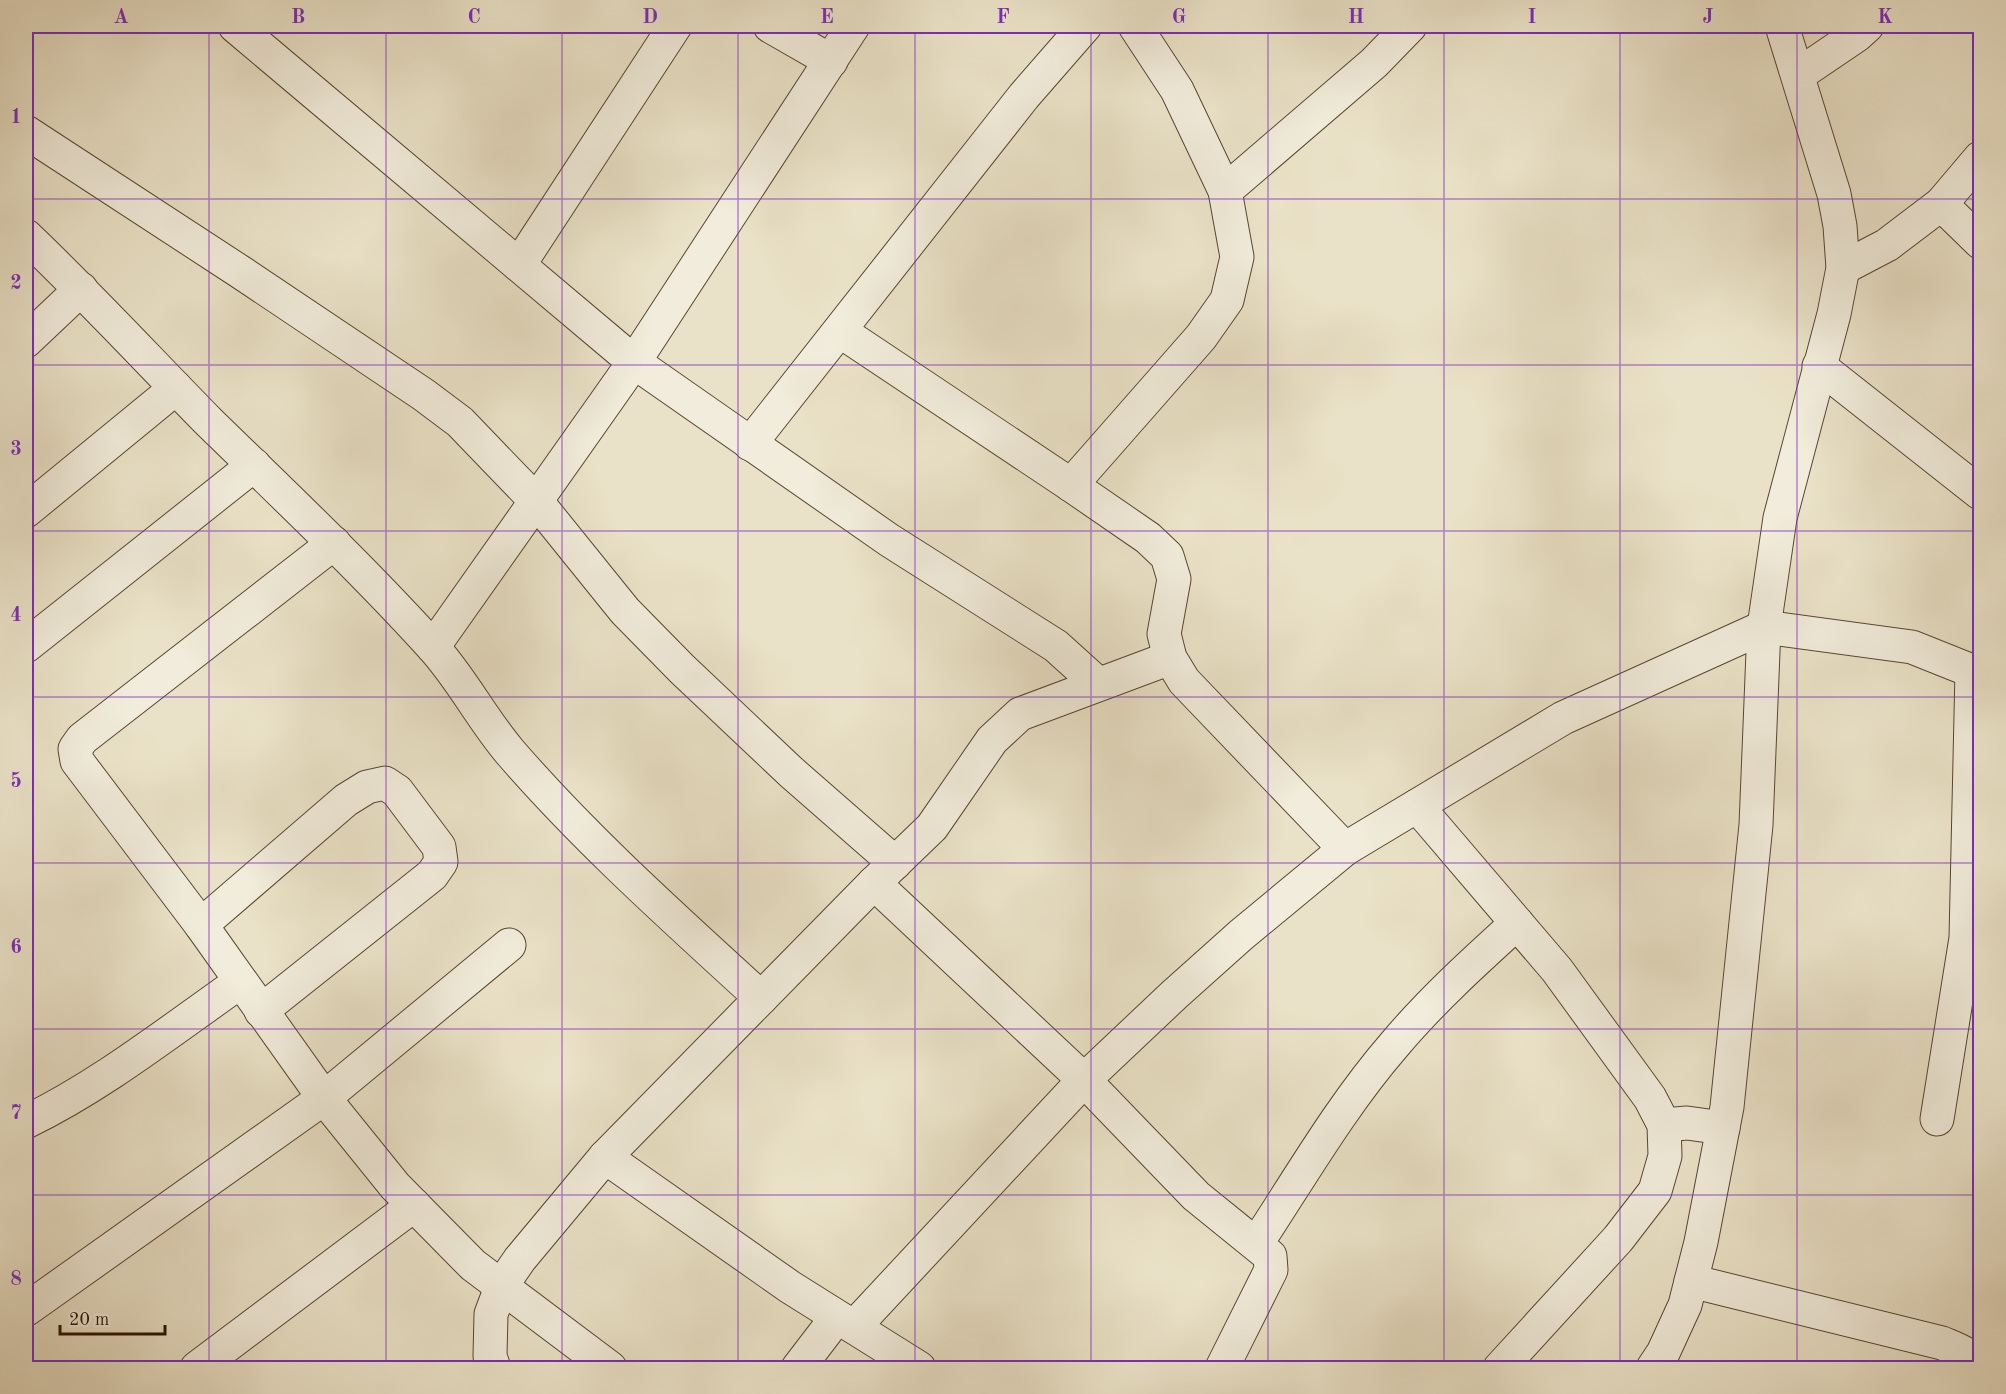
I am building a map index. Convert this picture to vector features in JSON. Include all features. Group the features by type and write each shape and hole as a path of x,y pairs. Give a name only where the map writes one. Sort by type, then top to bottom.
{"street":[{"path":"235,26 634,362 889,540 1056,646 1098,684"},
{"path":"519,265 675,26"},
{"path":"770,26 831,61"},
{"path":"433,647 634,362 853,26"},
{"path":"750,444 1024,96 1085,26"},
{"path":"1071,485 1201,337 1227,300 1237,257 1225,191 1177,90 1135,26"},
{"path":"1225,191 1374,63 1410,26"},
{"path":"1500,1368 1618,1239 1655,1191 1665,1156 1695,1126 1756,825 1764,627 1780,518 1834,314 1843,268 1840,226 1834,194 1782,26"},
{"path":"1798,75 1857,35 1866,26"},
{"path":"26,132 242,273 424,395 460,422 537,502 625,611 649,636 791,772 884,873 1196,1196 1257,1243 1270,1256 1271,1270 1222,1368"},
{"path":"1843,268 1887,245 1941,204 1980,158"},
{"path":"1941,204 1980,242"},
{"path":"26,236 334,543 433,647 509,751 604,853 761,998"},
{"path":"26,341 81,289"},
{"path":"840,330 1148,538 1167,556 1174,579 1164,634 1170,658 1184,681 1346,849"},
{"path":"1819,366 1980,493"},
{"path":"26,511 176,388"},
{"path":"26,646 254,465"},
{"path":"334,543 82,739 75,749 77,761 201,925 324,1098 395,1186 473,1265 610,1368"},
{"path":"798,1368 1084,1080 1224,950 1346,849 1563,718 1764,627 1912,647 1976,674 1966,938 1937,1119"},
{"path":"494,1368 490,1356 491,1314 502,1285 520,1259 605,1157 932,827 992,740 1020,714 1170,658"},
{"path":"201,925 346,800 367,787 385,783 397,791 439,847 441,862 432,875 261,1011"},
{"path":"1417,806 1557,970 1650,1098 1695,1126 1715,1166 1701,1242 1685,1305 1663,1353 1653,1368"},
{"path":"1257,1243 1345,1109 1393,1045 1440,994 1516,923"},
{"path":"27,1309 324,1098 509,945"},
{"path":"26,1122 57,1107 114,1071 240,982"},
{"path":"605,1157 790,1287 919,1368"},
{"path":"198,1368 414,1205"},
{"path":"1691,1281 1942,1343 1963,1352 1974,1361 1977,1368"}]}
